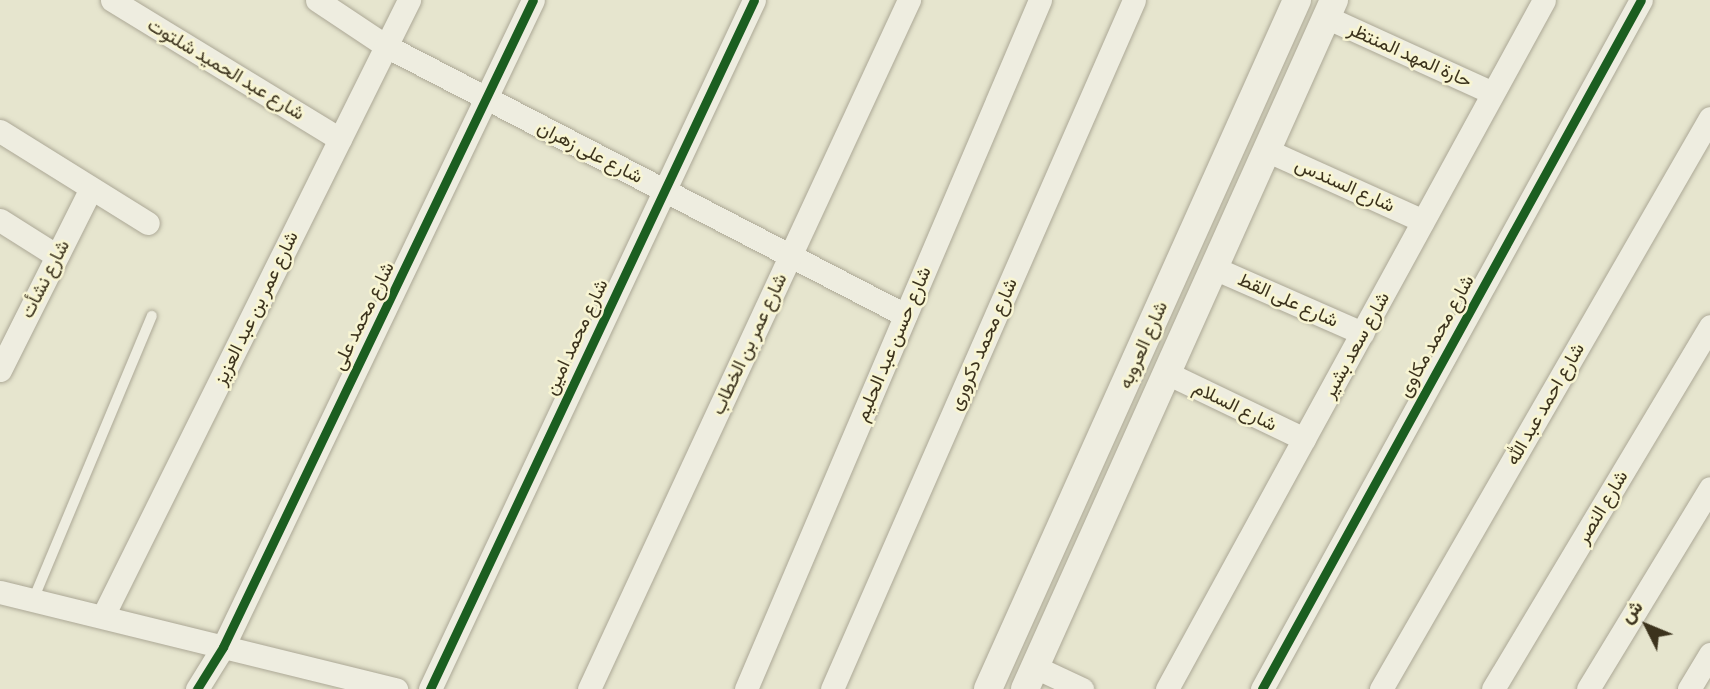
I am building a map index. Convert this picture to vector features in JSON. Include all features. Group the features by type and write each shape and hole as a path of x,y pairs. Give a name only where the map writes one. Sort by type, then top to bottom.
{"street":[{"name":"شارع عبد الحميد شلتوت","path":"112,0 340,139"},
{"name":"شارع على زهران","path":"317,0 386,46 905,315"},
{"name":"شارع عمر بن عبد العزيز","path":"103,617 409,0"},
{"name":"شارع محمد على","path":"197,689 223,647 533,0"},
{"name":"شارع محمد امين","path":"430,689 754,0"},
{"name":"شارع عمر بن الخطاب","path":"589,689 909,0"},
{"name":"شارع حسن عبد الحليم","path":"746,689 1040,0"},
{"name":"شارع محمد دكرورى","path":"832,689 1134,0"},
{"name":"شارع العروبه","path":"988,689 1297,0"},
{"name":"شارع سعد بشير","path":"1167,689 1544,0"},
{"name":"شارع محمد مكاوى","path":"1262,689 1641,0"},
{"name":"شارع العروبه","path":"1030,678 1330,9"},
{"name":"حارة المهد المنتظر","path":"1330,9 1493,93"},
{"name":"شارع احمد عبد الله","path":"1381,689 1710,118"},
{"path":"0,131 148,223"},
{"name":"شارع السندس","path":"1266,150 1423,220"},
{"name":"شارع نشأت","path":"0,370 91,188"},
{"path":"0,220 57,256"},
{"name":"شارع على القط","path":"1214,268 1362,333"},
{"name":"شارع النصر","path":"1493,689 1710,326"},
{"name":"شارع السلام","path":"1167,373 1304,439"},
{"path":"1588,689 1710,488"},
{"path":"0,592 396,689"},
{"path":"1689,689 1710,654"},
{"path":"1030,678 1082,689"}],"lane":[{"path":"33,600 152,316"}],"cycle path":[{"path":"197,689 223,647 533,0"},
{"path":"430,689 754,0"},
{"path":"1262,689 1641,0"}]}
